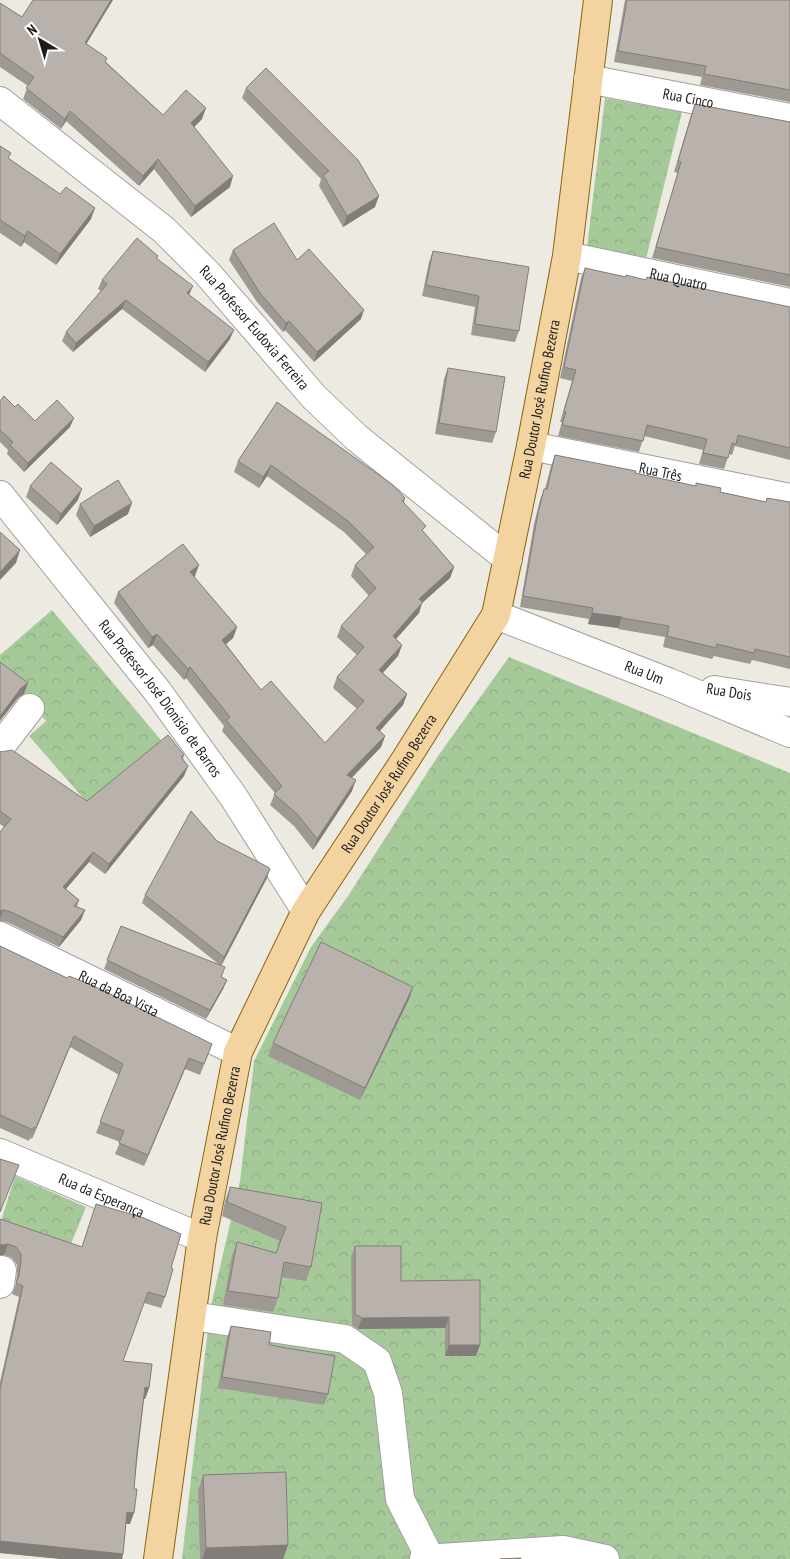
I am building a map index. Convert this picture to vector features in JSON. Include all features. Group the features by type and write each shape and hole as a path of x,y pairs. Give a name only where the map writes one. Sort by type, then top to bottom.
{"main road":[{"name":"Rua Doutor José Rufino Bezerra","path":"158,1559 202,1238 238,1052 306,911 412,750 496,615 531,446 567,256 598,0"}],"street":[{"name":"Rua Cinco","path":"588,79 790,118"},
{"name":"Rua Professor Eudoxia Ferreira","path":"0,101 164,230 207,273 314,397 357,438 508,559"},
{"name":"Rua Quatro","path":"567,256 790,302"},
{"name":"Rua Três","path":"531,446 790,498"},
{"name":"Rua Professor José Dionísio de Barros","path":"0,495 158,692 233,796 306,911"},
{"name":"Rua Um","path":"496,615 668,682 790,733"},
{"name":"Rua Dois","path":"668,682 790,702"},
{"path":"0,748 30,708"},
{"name":"Rua da Boa Vista","path":"0,936 238,1052"},
{"name":"Rua da Esperança","path":"0,1153 202,1238"},
{"path":"192,1316 345,1339 377,1361 388,1393 400,1500 427,1558 563,1550 605,1559"}],"green space":[{"path":"605,98 682,112 646,259 587,247"},
{"path":"52,610 165,745 91,807 29,736 46,721 0,667 0,655"},
{"path":"509,657 790,773 790,1559 182,1559 210,1310 240,1181 254,1061 311,947 348,896 438,756"},
{"path":"15,1176 86,1207 67,1254 0,1224"}],"building":[{"path":"33,0 111,0 85,43 107,58 105,62 163,115 186,90 206,108 191,123 233,176 195,206 158,159 143,176 70,111 65,119 26,88 34,77 0,53 0,3 22,17"},
{"path":"627,0 790,0 790,90 704,74 706,66 618,51"},
{"path":"266,68 358,160 379,196 347,216 323,175 329,171 246,88"},
{"path":"695,104 790,122 790,275 656,247 681,162 678,161"},
{"path":"0,146 11,153 8,158 60,194 66,187 95,208 60,254 28,231 25,236 0,220"},
{"path":"274,223 297,260 309,249 364,310 317,352 289,321 286,323 260,293 233,250"},
{"path":"137,238 158,256 156,258 193,286 187,293 234,330 208,362 126,300 76,343 66,332 107,284 102,280"},
{"path":"433,251 529,267 519,331 475,324 479,296 426,285"},
{"path":"585,268 646,280 647,277 790,307 790,448 738,435 736,444 732,443 728,458 703,453 707,439 647,425 643,441 562,425 566,412 564,411 576,370 564,367"},
{"path":"448,368 505,377 496,432 439,423"},
{"path":"4,396 15,407 18,404 35,421 57,400 74,418 28,463 10,445 13,442 0,430 0,401"},
{"path":"277,402 393,485 405,498 402,501 426,526 422,530 454,567 419,599 423,602 393,636 402,645 379,670 407,694 376,728 385,736 347,775 356,780 317,839 298,815 274,794 282,786 226,720 230,717 190,667 188,669 157,634 152,637 118,592 183,544 199,565 190,572 237,627 222,640 261,690 271,681 325,743 364,701 337,677 364,647 341,626 376,588 355,565 374,547 348,521 271,465 263,477 238,461"},
{"path":"555,455 636,471 635,473 696,486 696,483 721,488 720,492 766,502 767,498 790,502 790,657 755,649 754,653 717,644 716,648 667,636 669,626 592,613 593,608 523,596 538,513 544,489 547,489"},
{"path":"51,462 82,489 61,514 30,486"},
{"path":"118,480 132,503 94,526 80,504"},
{"path":"0,532 20,550 0,572"},
{"path":"0,662 28,683 21,688 0,716"},
{"path":"168,735 184,755 181,757 188,766 109,864 93,852 63,887 79,900 74,906 85,910 63,937 11,912 0,911 0,832 11,819 0,811 0,751 12,750 87,801"},
{"path":"191,811 217,841 270,869 224,957 145,895"},
{"path":"121,926 225,967 221,977 227,980 210,1010 107,960"},
{"path":"321,942 413,987 365,1088 273,1043"},
{"path":"0,946 67,978 69,976 96,987 212,1044 204,1064 189,1058 148,1155 119,1143 124,1131 100,1122 123,1064 74,1036 36,1128 34,1127 33,1130 0,1115"},
{"path":"0,1159 19,1165 0,1212"},
{"path":"230,1187 322,1203 311,1267 284,1262 278,1298 228,1291 237,1242 276,1253 286,1227 227,1202"},
{"path":"96,1204 144,1218 181,1234 165,1297 148,1292 123,1361 152,1364 149,1388 145,1387 137,1453 134,1489 137,1489 134,1513 127,1512 123,1554 0,1541 0,1389 23,1286 16,1283 19,1275 21,1254 16,1247 8,1244 0,1245 0,1219 82,1247"},
{"path":"355,1246 401,1246 401,1281 480,1280 480,1345 449,1345 449,1317 362,1318 355,1314"},
{"path":"231,1326 271,1332 269,1345 335,1356 328,1394 222,1377"},
{"path":"286,1472 288,1545 206,1548 203,1475"}]}
